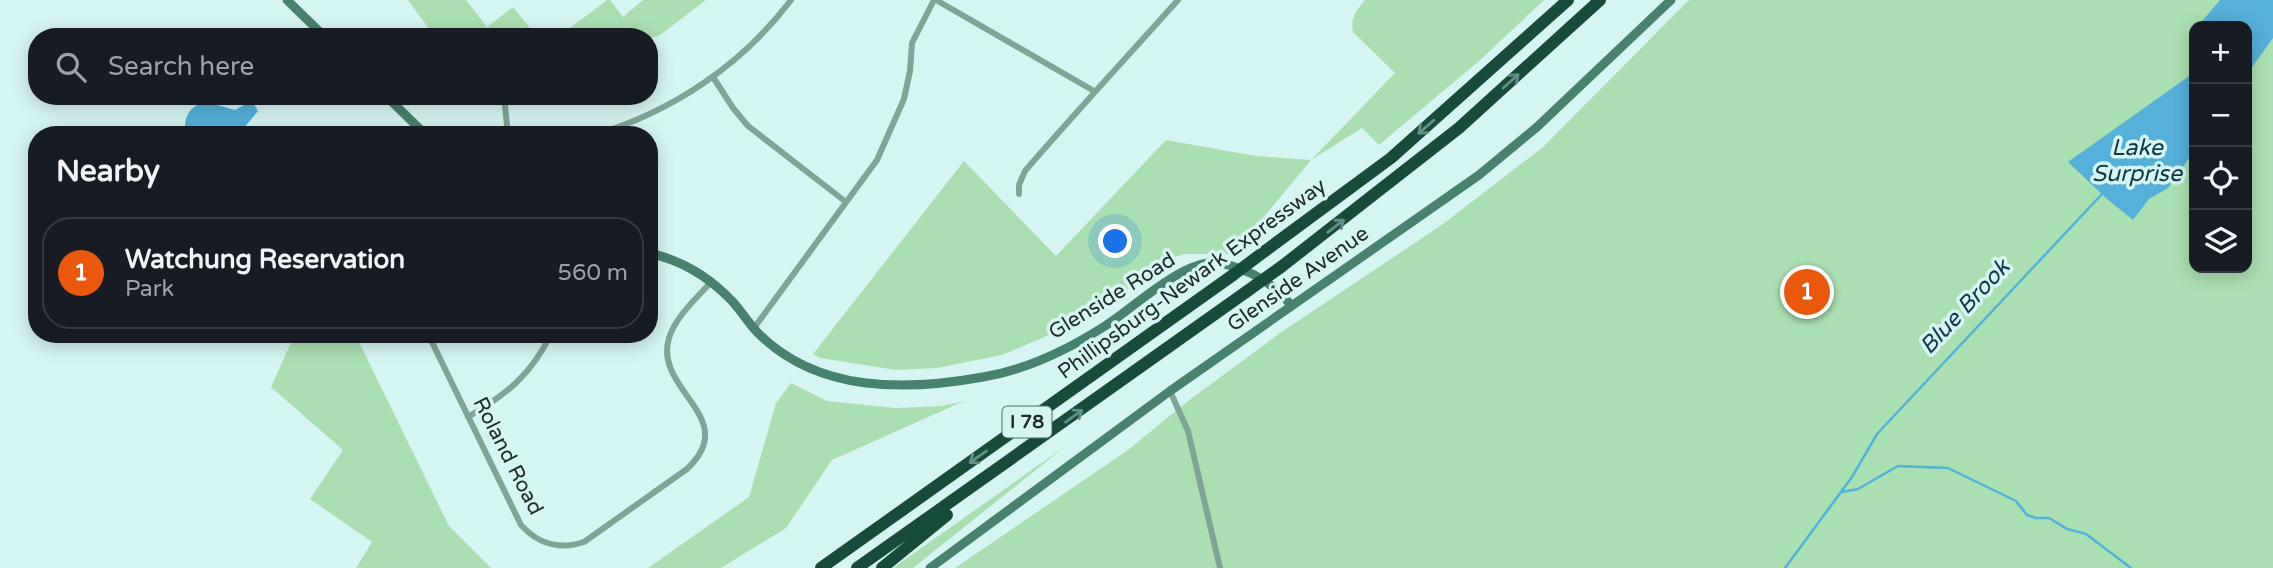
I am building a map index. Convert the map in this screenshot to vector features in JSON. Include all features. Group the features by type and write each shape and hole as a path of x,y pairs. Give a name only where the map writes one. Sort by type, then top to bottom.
{"highway":[{"name":"Phillipsburg-Newark Expressway","path":"821,568 1233,275 1391,158 1568,0"},
{"name":"Phillipsburg-Newark Expressway","path":"857,568 1282,267 1459,128 1600,0"},
{"path":"882,568 1013,459"}],"main road":[{"path":"287,0 316,28"},
{"name":"Glenside Avenue","path":"930,568 1170,391 1489,167 1537,127 1671,0"},
{"path":"395,105 417,126"},
{"name":"Glenside Road","path":"658,256 676,261 711,282 774,347 814,370 864,384 918,385 990,376 1018,369 1105,326 1180,274 1207,263 1222,263 1259,276 1284,296 1291,306"}],"street":[{"path":"618,126 650,114 685,96 713,77 748,48 776,20 791,0"},
{"path":"754,328 877,160 895,124 908,81 912,43 935,0 1094,91"},
{"path":"1019,194 1019,185 1025,171 1178,0"},
{"path":"713,77 748,126 846,202"},
{"path":"505,105 507,126"},
{"name":"Roland Road","path":"432,343 525,529 543,542 570,546 583,542 687,469 701,450 704,422 697,408 674,379 669,365 668,345 677,321 711,282"},
{"path":"468,417 498,399 520,381 535,364 546,343"},
{"path":"1170,391 1188,431 1220,568"}],"green space":[{"path":"408,0 466,0 487,27 513,7 530,28 428,28"},
{"path":"607,0 610,0 623,17 643,0 706,0 658,36 658,28 570,28"},
{"path":"1365,0 1544,0 1479,61 1379,145 1362,128 1311,160 1395,73 1353,32 1354,15"},
{"path":"1689,0 2273,0 2273,568 955,568 1128,450 1188,401 1280,333 1443,224 1543,147"},
{"path":"1166,140 1256,156 1311,160 1233,254 1184,254 1158,263 1099,314 1002,355 937,368 896,370 820,358 813,354 964,161 1056,256"},
{"path":"291,343 359,343 449,526 491,568 356,568 372,542 310,499 343,450 271,387"},
{"path":"791,383 827,401 895,408 942,406 964,401 832,460 786,528 721,568 648,568 749,497 776,403"},
{"path":"1067,445 913,568 893,568"}],"water":[{"path":"2220,0 2273,0 2273,38 2252,67 2252,21 2202,21"},
{"name":"Lake Surprise","path":"2189,76 2189,158 2168,188 2149,199 2133,220 2068,162"},
{"path":"217,105 235,110 244,105 255,105 258,111 246,126 185,126 186,117 194,107"}],"waterway":[{"name":"Blue Brook","path":"1785,568 1852,477 1877,434 2102,194"},
{"path":"1842,492 1858,489 1898,466 1948,468 2016,501 2027,515 2049,518 2067,529 2086,534 2131,568"}],"place":[{"name":"Watchung Reservation","path":"1807,292"}]}
